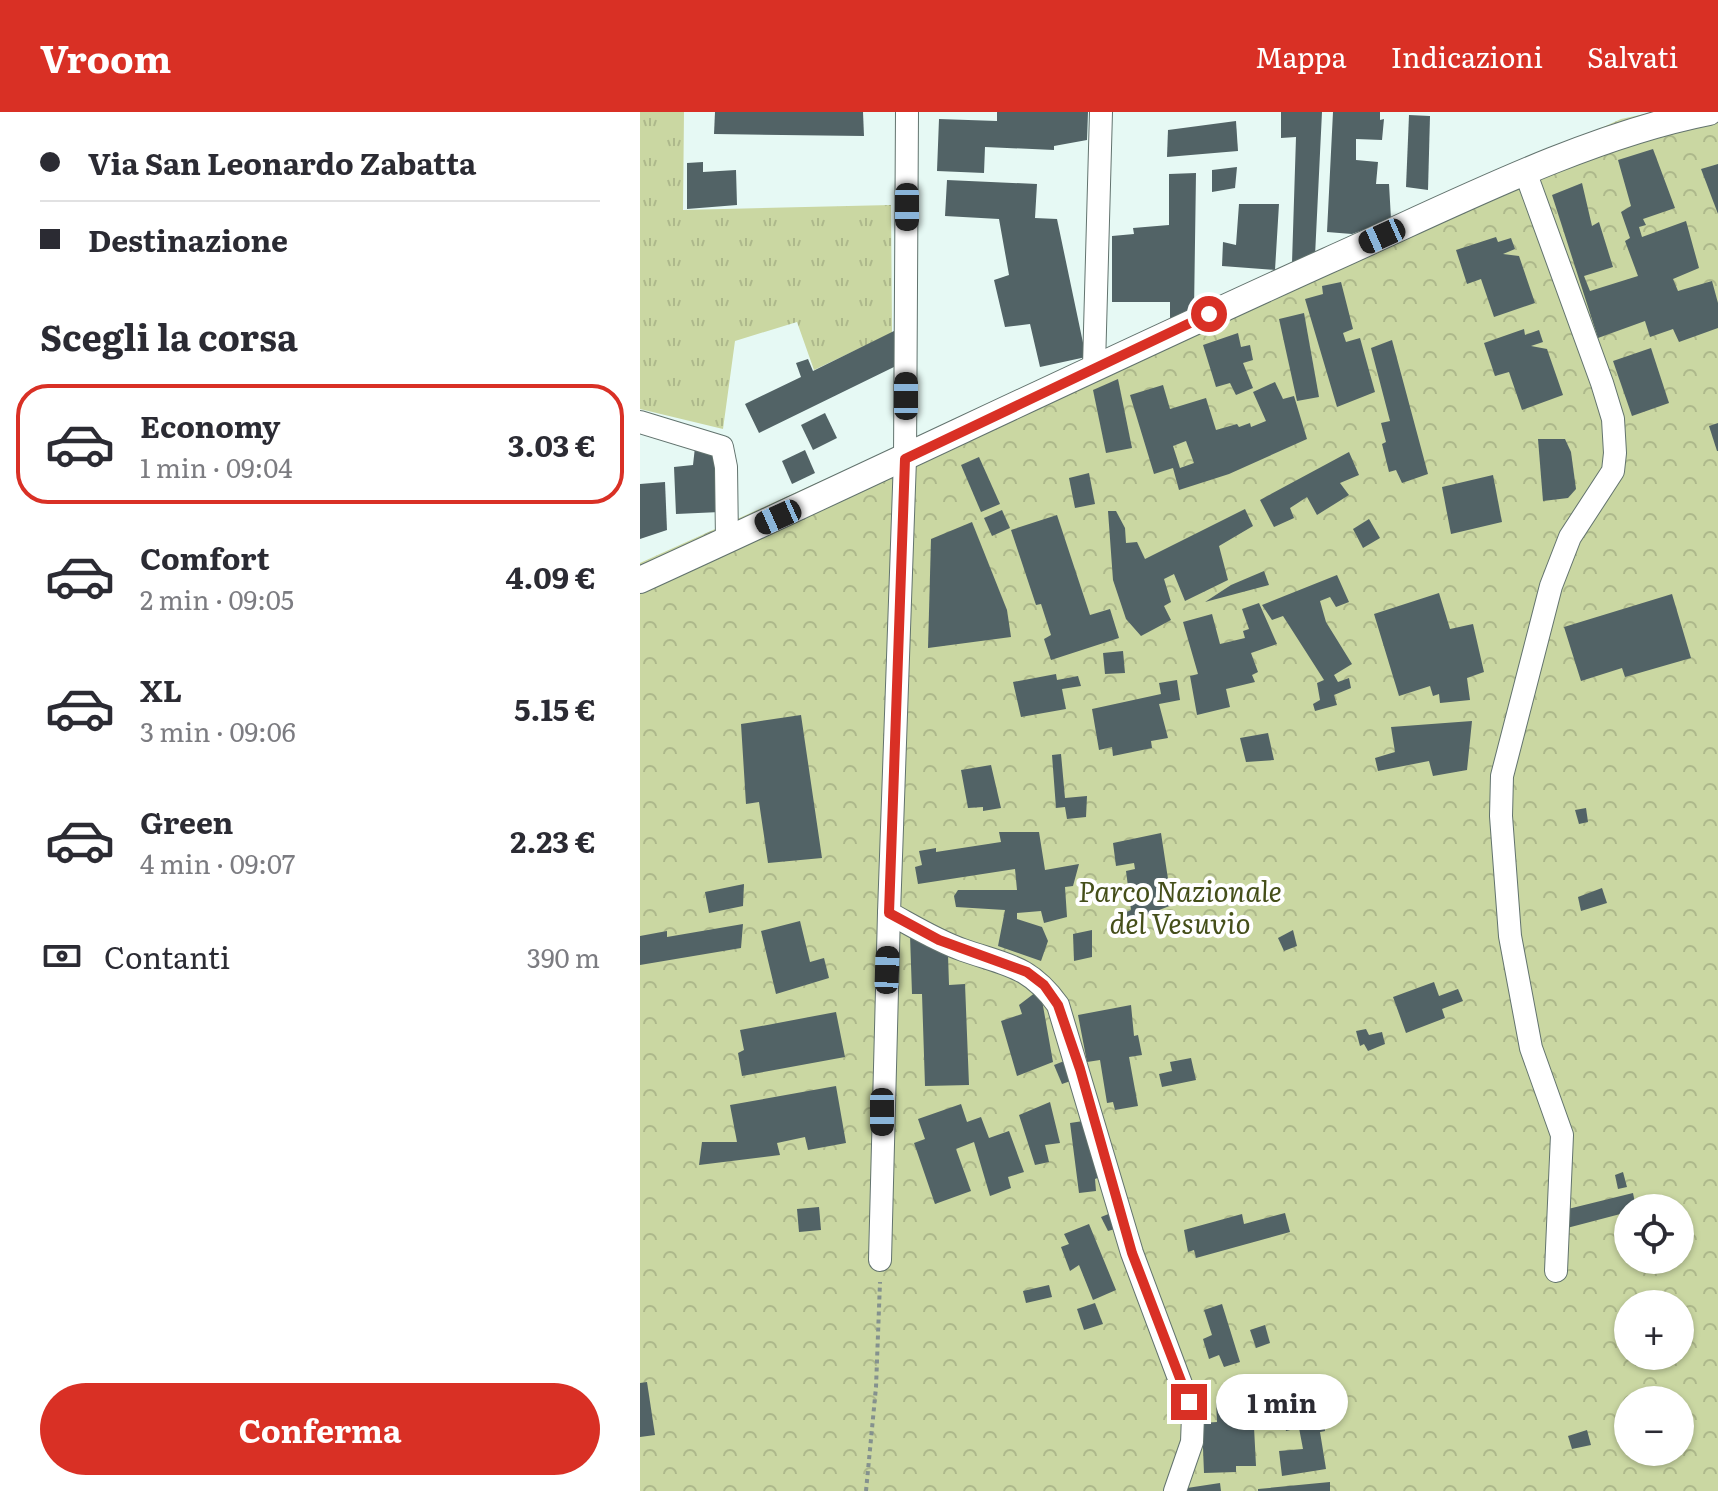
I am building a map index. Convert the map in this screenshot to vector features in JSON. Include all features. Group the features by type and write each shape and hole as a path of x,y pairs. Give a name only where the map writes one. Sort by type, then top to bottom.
{"street":[{"path":"880,1260 905,459 907,112"},
{"path":"1094,366 1096,206 1101,112"},
{"path":"640,580 905,459 1094,366 1526,174 1676,119 1709,112"},
{"path":"1526,174 1602,383 1613,419 1615,453 1613,471 1570,537 1551,586 1502,776 1501,816 1510,936 1531,1048 1562,1135 1556,1271"},
{"path":"640,422 722,447 726,467 727,540"},
{"path":"889,913 939,940 1027,972 1044,985 1058,1005 1080,1069 1132,1253 1193,1416 1192,1442 1175,1491"}],"path":[{"path":"866,1491 876,1387 880,1260"}],"green space":[{"path":"640,112 684,112 683,210 891,205 892,333 814,370 797,322 735,341 723,429 640,409"},
{"name":"Parco Nazionale del Vesuvio","path":"1654,112 1718,112 1718,1491 640,1491 640,563 1621,119"}],"building":[{"path":"715,112 863,112 864,136 714,134"},
{"path":"997,112 1088,112 1087,140 1054,146 1054,150 985,147 984,173 937,171 939,119 997,121"},
{"path":"1281,112 1322,112 1315,256 1292,263 1296,137 1281,138"},
{"path":"1333,112 1380,112 1380,120 1384,119 1382,140 1356,139 1356,160 1378,162 1376,184 1389,184 1391,219 1352,234 1327,232"},
{"path":"1409,115 1430,116 1428,190 1406,187"},
{"path":"1236,121 1238,151 1167,157 1168,130"},
{"path":"1653,149 1675,208 1643,219 1646,225 1639,227 1642,237 1686,221 1699,268 1673,279 1678,291 1712,281 1718,303 1718,328 1679,342 1673,329 1650,337 1645,321 1598,338 1552,195 1582,183 1592,226 1599,222 1613,267 1584,276 1590,291 1638,276 1625,241 1630,238 1621,212 1631,206 1618,160"},
{"path":"703,162 703,172 736,170 737,205 687,209 687,163"},
{"path":"1718,164 1718,214 1701,169"},
{"path":"1237,167 1235,188 1212,192 1212,170"},
{"path":"1196,173 1194,311 1170,320 1170,302 1112,302 1112,236 1134,234 1133,228 1169,225 1169,174"},
{"path":"947,180 1037,184 1035,218 1057,219 1086,357 1040,367 1030,324 1005,327 994,280 1009,275 999,219 945,216"},
{"path":"1239,204 1279,204 1275,270 1222,266 1223,242 1236,245"},
{"path":"1496,237 1498,242 1511,238 1515,249 1503,254 1519,256 1535,303 1494,317 1481,279 1467,284 1456,250"},
{"path":"1341,282 1353,329 1343,333 1346,342 1360,338 1375,392 1337,407 1305,299 1323,294 1322,286"},
{"path":"1304,313 1319,397 1297,401 1279,319"},
{"path":"1524,329 1525,335 1539,330 1543,342 1531,346 1547,349 1563,395 1522,410 1509,372 1495,376 1484,343"},
{"path":"896,330 896,366 759,433 745,404 801,377 796,363 808,359 813,371"},
{"path":"1238,333 1241,347 1250,345 1253,360 1243,363 1253,388 1236,395 1230,383 1216,387 1203,345"},
{"path":"1392,340 1428,474 1402,483 1396,470 1389,472 1382,444 1386,442 1381,423 1390,421 1371,348"},
{"path":"1651,348 1669,403 1632,416 1613,361"},
{"path":"1118,379 1132,448 1106,453 1093,390"},
{"path":"1275,382 1283,399 1294,396 1307,439 1229,474 1179,490 1173,468 1154,474 1130,395 1163,385 1170,409 1206,398 1216,430 1237,424 1239,427 1250,423 1251,427 1266,421 1253,392","holes":["1186,441 1194,463 1180,468 1173,446"]},
{"path":"825,413 837,438 813,450 801,425"},
{"path":"1718,423 1718,451 1717,451 1709,426"},
{"path":"1538,439 1565,439 1571,452 1576,489 1568,498 1543,501"},
{"path":"695,447 711,450 718,463 720,512 676,514 674,467 693,465"},
{"path":"805,450 815,473 792,484 782,461"},
{"path":"1349,452 1359,475 1340,483 1349,495 1317,515 1307,497 1290,508 1294,518 1274,527 1260,500"},
{"path":"979,457 1000,504 981,512 961,465"},
{"path":"1089,473 1095,504 1075,508 1069,478"},
{"path":"1493,475 1502,522 1451,534 1442,487"},
{"path":"665,482 667,530 640,539 640,484"},
{"path":"1245,509 1253,526 1219,546 1228,580 1185,601 1174,574 1164,579 1171,602 1164,606 1171,620 1141,636 1126,619 1113,580 1108,511 1116,511 1125,528 1126,543 1137,542 1145,559"},
{"path":"1002,510 1010,528 992,536 984,518"},
{"path":"1057,515 1090,615 1110,609 1119,638 1051,660 1044,639 1051,635 1041,604 1036,605 1011,530"},
{"path":"1369,519 1380,538 1363,548 1353,529"},
{"path":"972,522 1007,610 1011,637 928,648 931,539"},
{"path":"1264,571 1269,585 1205,602 1231,585"},
{"path":"1337,575 1349,602 1336,607 1330,597 1320,601 1326,622 1352,664 1334,675 1338,682 1349,678 1351,688 1334,695 1337,705 1315,711 1313,704 1320,700 1317,683 1324,680 1283,616 1272,620 1262,605"},
{"path":"1439,593 1450,629 1473,624 1484,672 1467,678 1470,700 1440,703 1439,694 1433,696 1430,686 1399,696 1374,614"},
{"path":"1672,594 1691,658 1625,677 1622,668 1581,681 1564,627"},
{"path":"1259,603 1277,644 1251,653 1258,672 1252,675 1255,682 1226,689 1230,707 1197,715 1190,676 1198,674 1183,622 1212,614 1220,644 1245,638 1243,631 1249,629 1242,609"},
{"path":"1123,651 1125,673 1105,674 1103,653"},
{"path":"1056,674 1057,680 1078,676 1081,686 1062,689 1066,709 1021,717 1013,682"},
{"path":"1177,680 1180,700 1159,704 1168,738 1151,741 1152,748 1113,756 1112,747 1099,750 1092,709 1161,694 1159,683"},
{"path":"801,715 822,858 768,863 759,802 746,804 741,724"},
{"path":"1472,721 1467,770 1433,776 1429,761 1378,771 1375,758 1395,752 1391,727"},
{"path":"1268,733 1274,760 1246,762 1240,738"},
{"path":"1061,754 1065,798 1087,796 1086,817 1067,819 1065,807 1056,808 1052,755"},
{"path":"991,765 1001,808 983,811 983,807 968,808 961,770"},
{"path":"1586,808 1588,822 1579,824 1575,810"},
{"path":"999,832 1039,832 1045,870 1079,864 1073,886 1065,887 1067,917 1044,923 1041,911 1017,913 1017,919 1042,927 1048,941 1041,961 998,946 1005,910 956,907 954,896 958,890 1017,890 1015,869 918,884 915,867 922,865 919,851 936,848 936,852 1001,842"},
{"path":"1161,833 1172,905 1126,923 1124,913 1131,910 1126,871 1135,869 1134,863 1116,866 1113,843"},
{"path":"744,884 743,906 709,913 705,892"},
{"path":"1602,888 1607,903 1581,911 1578,897"},
{"path":"800,921 810,962 824,958 829,978 776,994 761,931"},
{"path":"743,924 741,948 640,965 640,936 667,931 667,937"},
{"path":"1092,930 1092,957 1074,961 1073,934"},
{"path":"1293,930 1297,946 1284,951 1278,938"},
{"path":"910,935 948,955 949,985 965,984 969,1085 925,1086 922,994 912,994"},
{"path":"1434,982 1439,996 1458,989 1463,1001 1442,1009 1445,1018 1406,1033 1393,997"},
{"path":"1040,989 1053,1062 1017,1076 1001,1021 1022,1014 1019,1005"},
{"path":"1131,1005 1134,1036 1138,1035 1142,1055 1129,1057 1138,1106 1115,1110 1113,1102 1107,1103 1100,1060 1087,1062 1078,1015"},
{"path":"836,1012 845,1057 742,1076 738,1053 744,1050 740,1030"},
{"path":"1366,1029 1369,1035 1382,1032 1385,1044 1368,1051 1364,1044 1360,1046 1356,1031"},
{"path":"1072,1058 1079,1078 1062,1084 1054,1065"},
{"path":"1191,1058 1196,1080 1162,1087 1159,1074 1172,1071 1170,1062"},
{"path":"836,1086 846,1143 808,1150 805,1137 777,1143 780,1155 699,1165 702,1142 737,1142 730,1105"},
{"path":"1050,1102 1060,1143 1045,1145 1049,1162 1035,1165 1019,1115"},
{"path":"961,1104 967,1122 981,1117 989,1138 1009,1131 1024,1172 1008,1177 1011,1188 990,1196 974,1142 956,1149 971,1191 935,1204 914,1143 925,1139 918,1119"},
{"path":"1090,1120 1100,1177 1095,1179 1096,1191 1079,1193 1070,1123"},
{"path":"1623,1172 1627,1187 1618,1189 1615,1175"},
{"path":"1614,1198 1614,1216 1567,1228 1568,1209"},
{"path":"819,1207 821,1230 799,1232 797,1209"},
{"path":"1116,1211 1122,1227 1108,1231 1101,1217"},
{"path":"1285,1213 1290,1232 1196,1258 1194,1250 1188,1252 1184,1230 1242,1214 1244,1224"},
{"path":"1089,1224 1116,1290 1093,1300 1079,1265 1070,1271 1061,1247 1069,1244 1064,1234"},
{"path":"1049,1285 1052,1297 1026,1303 1023,1291"},
{"path":"1095,1303 1103,1324 1084,1330 1077,1309"},
{"path":"1222,1304 1240,1362 1224,1367 1219,1355 1209,1359 1203,1339 1212,1335 1204,1310"},
{"path":"1265,1325 1270,1343 1256,1348 1250,1330"},
{"path":"1302,1379 1306,1396 1294,1398 1290,1381"},
{"path":"647,1382 655,1435 640,1437 640,1383"},
{"path":"1336,1396 1337,1408 1320,1415 1314,1403"},
{"path":"1260,1400 1261,1424 1254,1427 1256,1466 1236,1466 1236,1472 1204,1473 1202,1423 1217,1422 1216,1401"},
{"path":"1314,1411 1318,1421 1324,1420 1325,1431 1320,1432 1326,1469 1282,1476 1279,1451 1303,1449 1299,1428 1286,1431 1283,1417"},
{"path":"1587,1430 1591,1445 1572,1449 1568,1436"},
{"path":"1330,1482 1330,1491 1258,1491 1258,1489"},
{"path":"1220,1483 1221,1491 1186,1491 1187,1488"}],"route":[{"path":"1189,1402 1132,1253 1069,1032 1058,1005 1044,985 1027,972 939,940 889,913 905,459 1094,366 1209,314"}]}
